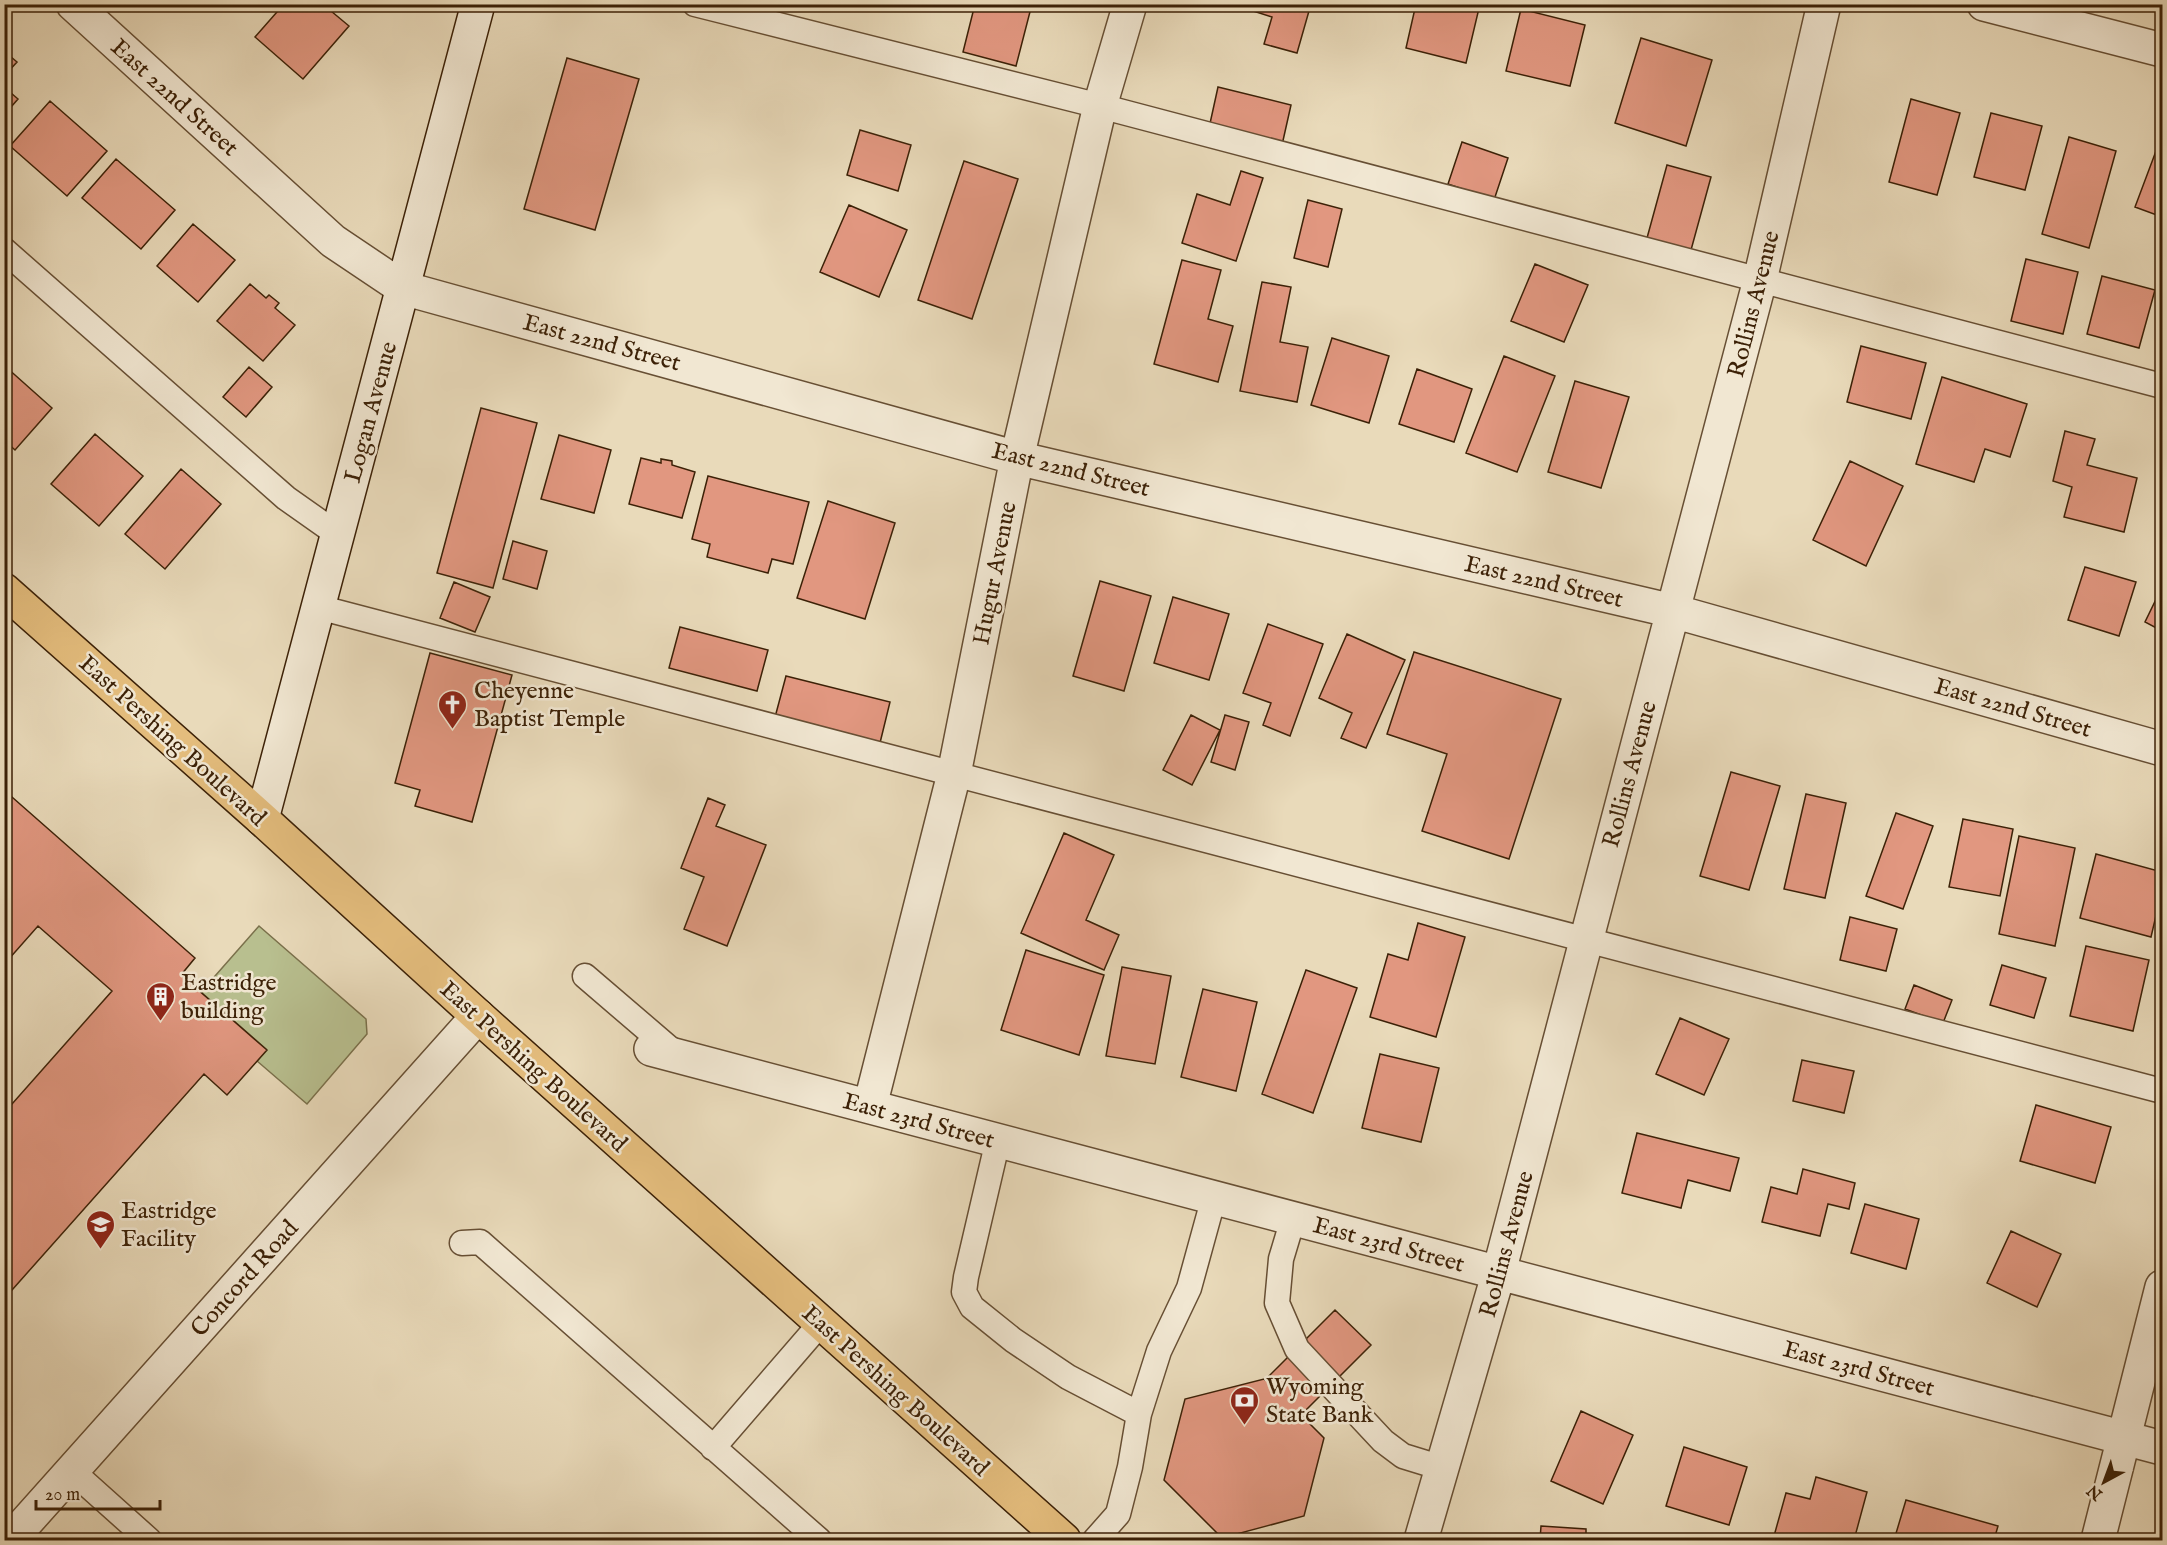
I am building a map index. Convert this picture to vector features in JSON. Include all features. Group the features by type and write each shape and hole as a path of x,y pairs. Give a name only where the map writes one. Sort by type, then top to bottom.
{"main road":[{"name":"East Pershing Boulevard","path":"4,590 262,819 820,1324 1064,1540"}],"street":[{"name":"East 22nd Street","path":"73,4 333,241 403,288 1017,458 1673,610 2163,749"},
{"name":"Logan Avenue","path":"262,819 478,4"},
{"name":"Hugur Avenue","path":"870,1106 954,774 1017,458 1100,106 1130,4"},
{"name":"Rollins Avenue","path":"1421,1540 1499,1272 1760,280 1824,4"},
{"path":"1984,4 2163,50"},
{"name":"Concord Road","path":"10,1540 478,1016"},
{"name":"East 23rd Street","path":"664,1052 2163,1448"},
{"path":"2098,1540 2163,1287"}],"lane":[{"path":"695,4 1100,106 2163,386"},
{"path":"4,250 286,498 337,534"},
{"path":"318,607 2163,1091"},
{"path":"585,976 664,1052"},
{"path":"998,1140 964,1292 972,1307 1013,1340 1068,1377 1138,1414"},
{"path":"1095,1540 1118,1514 1130,1467 1138,1414 1159,1351 1189,1288 1214,1197"},
{"path":"1293,1219 1281,1260 1277,1303 1297,1349 1383,1441 1403,1456 1442,1468"},
{"path":"462,1243 480,1242 819,1540"},
{"path":"713,1448 820,1324"},
{"path":"72,1471 149,1540"}],"green space":[{"path":"259,926 366,1019 367,1034 307,1104 257,1061 266,1049 201,992"}],"building":[{"path":"284,4 327,4 325,6 349,26 303,79 255,37"},
{"path":"975,4 1032,4 1016,66 963,52"},
{"path":"1251,4 1311,4 1297,53 1264,44 1272,17 1250,10"},
{"path":"1416,4 1480,4 1466,63 1406,48"},
{"path":"1521,9 1585,25 1570,86 1506,71"},
{"path":"1641,38 1712,60 1686,146 1615,123"},
{"path":"4,51 17,62 4,76"},
{"path":"567,58 639,79 595,230 524,209"},
{"path":"4,87 18,99 4,115"},
{"path":"1218,87 1291,105 1282,145 1209,128"},
{"path":"1911,99 1960,113 1937,195 1889,182"},
{"path":"50,101 107,151 67,196 10,146"},
{"path":"1991,113 2042,126 2025,190 1974,177"},
{"path":"860,130 911,145 898,191 847,175"},
{"path":"2069,137 2116,151 2089,248 2042,234"},
{"path":"1462,142 1508,158 1494,200 1448,184"},
{"path":"2156,151 2162,154 2162,217 2135,207"},
{"path":"116,159 175,210 141,249 82,198"},
{"path":"964,161 1018,179 972,319 918,300"},
{"path":"1667,165 1711,177 1691,250 1647,238"},
{"path":"1241,171 1263,178 1236,261 1182,243 1197,194 1230,205"},
{"path":"1308,200 1342,209 1328,267 1294,258"},
{"path":"849,205 907,230 879,297 820,272"},
{"path":"2162,223 2162,242 2156,240"},
{"path":"193,224 235,260 198,302 157,266"},
{"path":"2026,259 2078,272 2063,334 2011,321"},
{"path":"1182,260 1221,270 1208,319 1233,326 1218,382 1154,364"},
{"path":"1535,264 1588,285 1564,342 1511,321"},
{"path":"2102,276 2155,290 2139,348 2087,334"},
{"path":"1262,282 1291,287 1280,342 1308,347 1297,402 1240,391"},
{"path":"250,284 266,298 269,295 279,303 275,308 295,325 263,361 217,321"},
{"path":"1332,338 1389,356 1369,423 1311,405"},
{"path":"1861,346 1926,363 1911,419 1847,402"},
{"path":"1504,356 1555,376 1517,472 1466,453"},
{"path":"6,367 52,408 15,450 4,440"},
{"path":"249,367 272,387 246,417 223,397"},
{"path":"1417,369 1472,389 1454,442 1399,424"},
{"path":"1942,377 2027,404 2010,457 1985,449 1974,482 1916,464"},
{"path":"1575,381 1629,397 1601,488 1548,472"},
{"path":"481,408 537,423 493,588 437,573"},
{"path":"2065,431 2095,439 2087,465 2137,478 2124,532 2064,517 2072,487 2053,481"},
{"path":"95,434 143,476 99,526 51,484"},
{"path":"559,435 611,450 594,513 541,499"},
{"path":"641,458 661,463 661,459 672,461 672,465 695,472 682,518 629,504"},
{"path":"1850,461 1903,486 1866,566 1813,540"},
{"path":"181,469 221,504 165,569 125,534"},
{"path":"708,476 809,502 793,564 772,559 768,573 707,557 710,544 692,539"},
{"path":"828,501 895,523 865,619 797,598"},
{"path":"513,541 547,551 537,589 503,579"},
{"path":"2085,567 2136,582 2119,636 2068,620"},
{"path":"1100,581 1151,596 1124,691 1073,676"},
{"path":"454,582 490,597 475,632 440,618"},
{"path":"2162,587 2162,631 2145,622"},
{"path":"1173,597 1229,614 1209,680 1154,663"},
{"path":"1268,624 1323,644 1290,736 1263,725 1271,703 1243,693"},
{"path":"680,627 768,650 757,691 669,668"},
{"path":"1347,634 1405,660 1366,748 1341,738 1352,713 1319,698"},
{"path":"1414,652 1561,699 1509,859 1422,831 1447,754 1387,734"},
{"name":"Cheyenne Baptist Temple","path":"430,653 512,675 472,822 415,806 420,790 395,783"},
{"path":"786,676 890,702 879,747 774,721"},
{"path":"1191,715 1220,730 1192,785 1163,770"},
{"path":"1225,715 1249,722 1235,770 1211,762"},
{"path":"1731,772 1780,786 1749,890 1700,876"},
{"name":"Eastridge building","path":"4,790 195,958 181,975 267,1050 227,1095 204,1074 4,1299 4,1113 112,991 38,926 8,960 4,957"},
{"path":"1806,794 1846,803 1825,898 1784,889"},
{"path":"708,798 725,805 716,826 766,845 727,946 684,929 704,877 681,868"},
{"path":"1896,813 1933,826 1903,909 1866,896"},
{"path":"1963,819 2013,829 2000,896 1949,887"},
{"path":"1064,833 1114,855 1086,920 1119,935 1104,970 1021,933"},
{"path":"2019,836 2075,848 2055,946 1999,934"},
{"path":"2096,854 2162,872 2162,890 2151,937 2080,918"},
{"path":"1850,917 1897,929 1886,971 1840,960"},
{"path":"1418,923 1465,937 1436,1037 1370,1017 1388,954 1408,960"},
{"path":"2086,946 2149,960 2133,1031 2070,1016"},
{"path":"1026,950 1104,975 1079,1055 1001,1030"},
{"path":"2002,965 2046,978 2034,1018 1990,1005"},
{"path":"1122,967 1171,976 1155,1064 1106,1056"},
{"path":"1306,970 1357,988 1313,1113 1262,1094"},
{"path":"1914,985 1952,1000 1943,1023 1905,1009"},
{"path":"1203,989 1257,1002 1236,1091 1181,1077"},
{"path":"1680,1018 1729,1039 1704,1095 1656,1074"},
{"path":"1380,1054 1439,1068 1421,1142 1362,1128"},
{"path":"1802,1060 1854,1071 1844,1113 1793,1101"},
{"path":"2036,1105 2111,1127 2095,1183 2020,1161"},
{"path":"1637,1133 1739,1158 1730,1191 1688,1180 1681,1208 1622,1193"},
{"path":"1803,1169 1855,1183 1849,1209 1828,1204 1820,1236 1762,1222 1771,1187 1797,1194"},
{"path":"1865,1204 1919,1219 1906,1269 1851,1253"},
{"path":"2011,1231 2061,1254 2037,1307 1987,1283"},
{"name":"Wyoming State Bank","path":"1335,1310 1371,1345 1301,1415 1324,1438 1304,1516 1222,1538 1164,1480 1185,1399 1265,1380"},
{"path":"1581,1411 1633,1435 1603,1504 1551,1481"},
{"path":"1684,1447 1747,1467 1729,1525 1666,1506"},
{"path":"1816,1477 1867,1492 1854,1540 1788,1540 1774,1536 1786,1493 1810,1499"},
{"path":"1906,1500 1998,1526 1994,1540 1894,1540"},
{"path":"1541,1526 1586,1529 1586,1540 1540,1540"}],"place":[{"name":"Cheyenne Baptist Temple","path":"453,730"},
{"name":"Eastridge building","path":"160,1022"},
{"name":"Eastridge Facility","path":"100,1250"},
{"name":"Wyoming State Bank","path":"1245,1426"}]}
